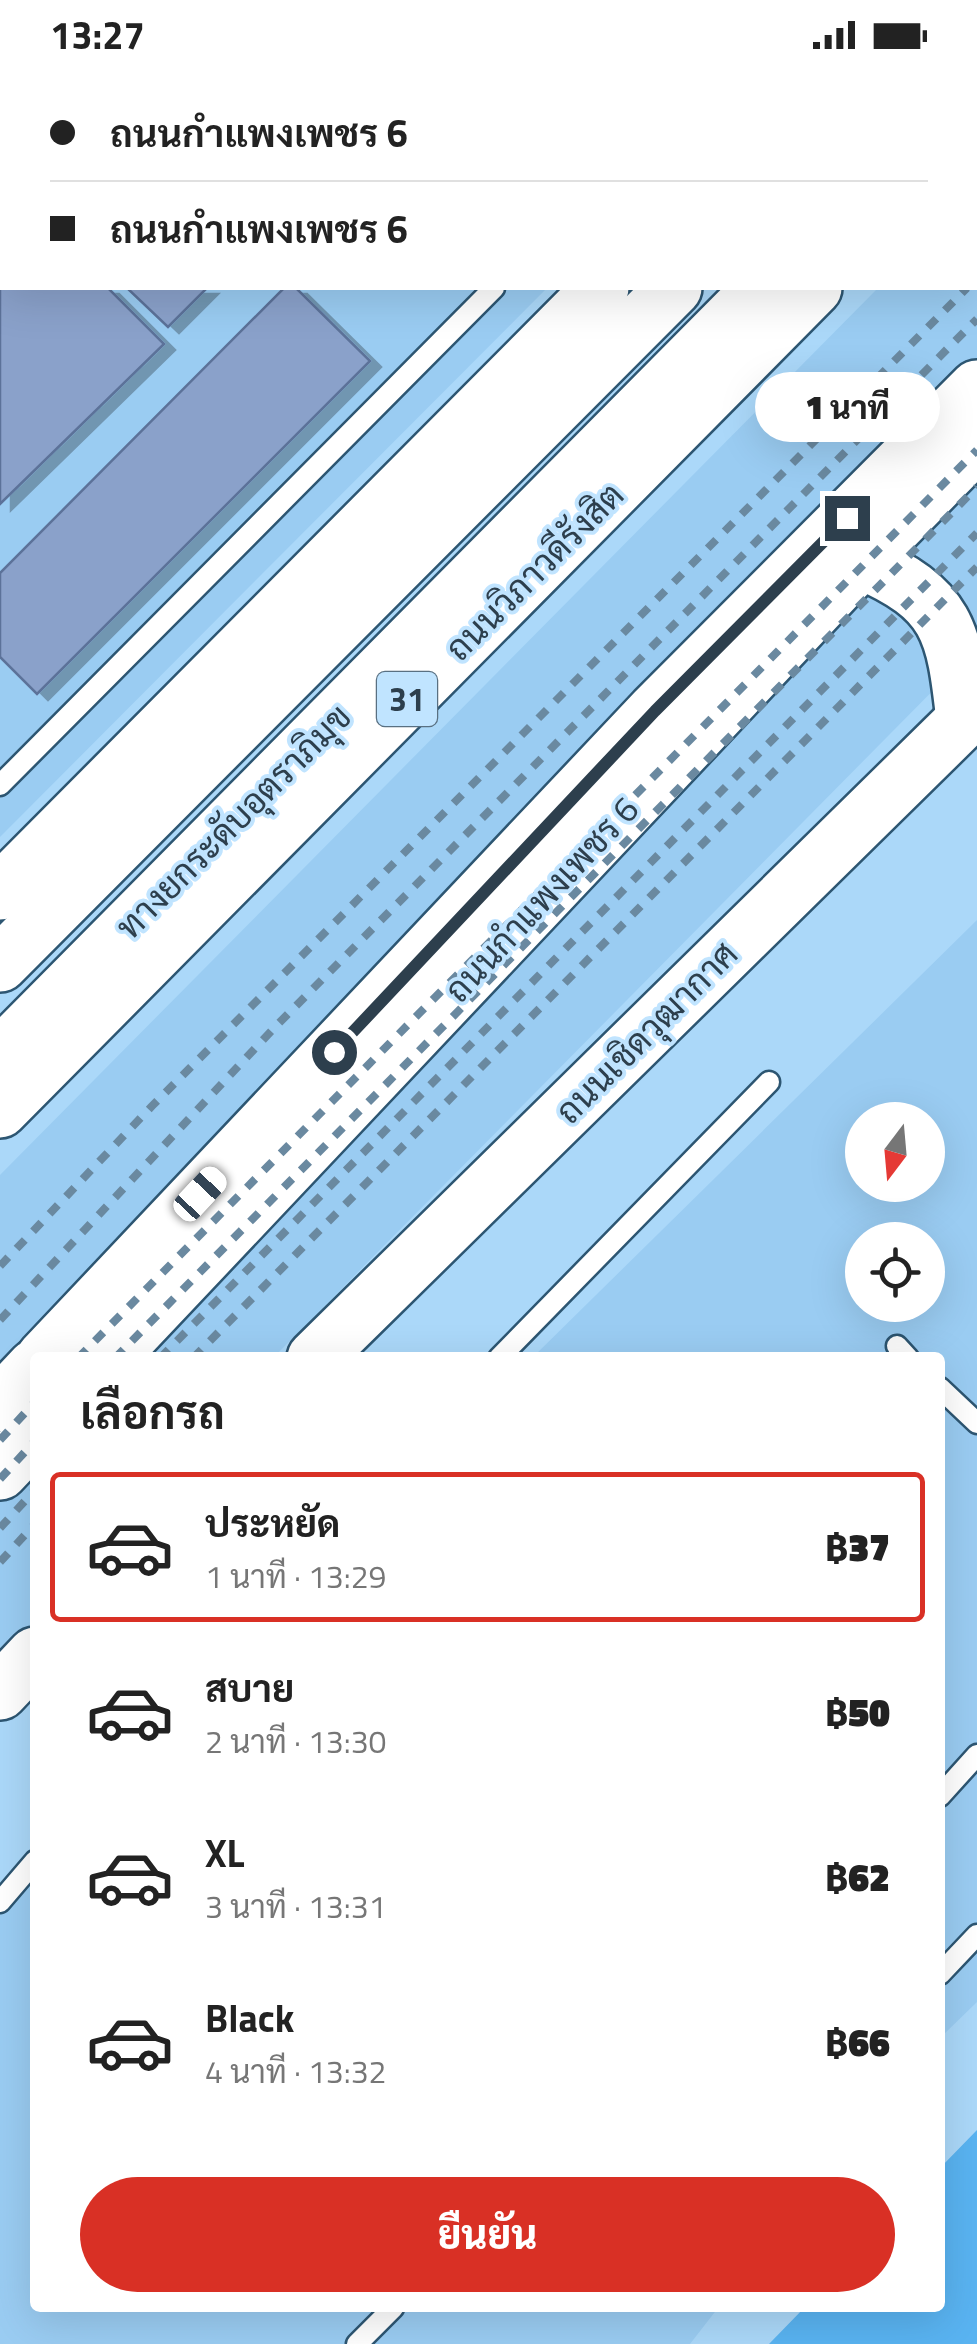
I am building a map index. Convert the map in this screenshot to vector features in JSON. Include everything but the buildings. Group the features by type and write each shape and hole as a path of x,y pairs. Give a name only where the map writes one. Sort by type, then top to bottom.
{"main road":[{"path":"0,892 599,290"},
{"name":"ทางยกระดับอุตราภิมุข","path":"0,964 672,290"},
{"name":"ทางยกระดับอุตราภิมุข","path":"0,1056 759,290"},
{"name":"ถนนวิภาวดีรังสิต","path":"0,1110 812,290"},
{"name":"ถนนกำแพงเพชร 6","path":"50,1352 655,711 977,388"},
{"name":"ถนนกำแพงเพชร 6","path":"114,1352 977,443"},
{"path":"861,561 902,579 942,618 957,657 970,713"},
{"name":"ถนนเชิดวุฒากาศ","path":"321,1352 970,713"},
{"path":"0,1404 30,1372"},
{"path":"0,1472 30,1441"},
{"path":"0,1692 30,1660"}],"lane":[{"path":"0,785 492,290"},
{"path":"505,1352 769,1082"},
{"path":"945,1393 977,1423"},
{"path":"945,1790 977,1755"},
{"path":"0,1902 30,1867"},
{"path":"945,1969 977,1935"},
{"path":"357,2344 389,2312"}],"shaded area":[{"path":"0,290 545,290 0,837"},
{"path":"876,290 977,290 977,646 279,1352 30,1352 30,1628 0,1661 0,1175"},
{"path":"977,920 977,2002 945,2033 945,1352 538,1352"},
{"path":"30,1876 30,2312 715,2312 690,2344 0,2344 0,1915"},
{"path":"977,2130 977,2344 769,2344 800,2312 945,2312 945,2163"}],"railway":[{"path":"0,1266 152,1106 965,290"},
{"path":"0,1320 278,1024 977,319"},
{"path":"84,1352 977,450"},
{"path":"121,1352 977,487"},
{"path":"166,1352 977,533"},
{"path":"199,1352 977,567"},
{"path":"0,1440 30,1407"},
{"path":"0,1479 30,1446"},
{"path":"0,1528 30,1495"},
{"path":"0,1562 30,1529"}],"route":[{"path":"334,1052 655,711 847,518"}]}
